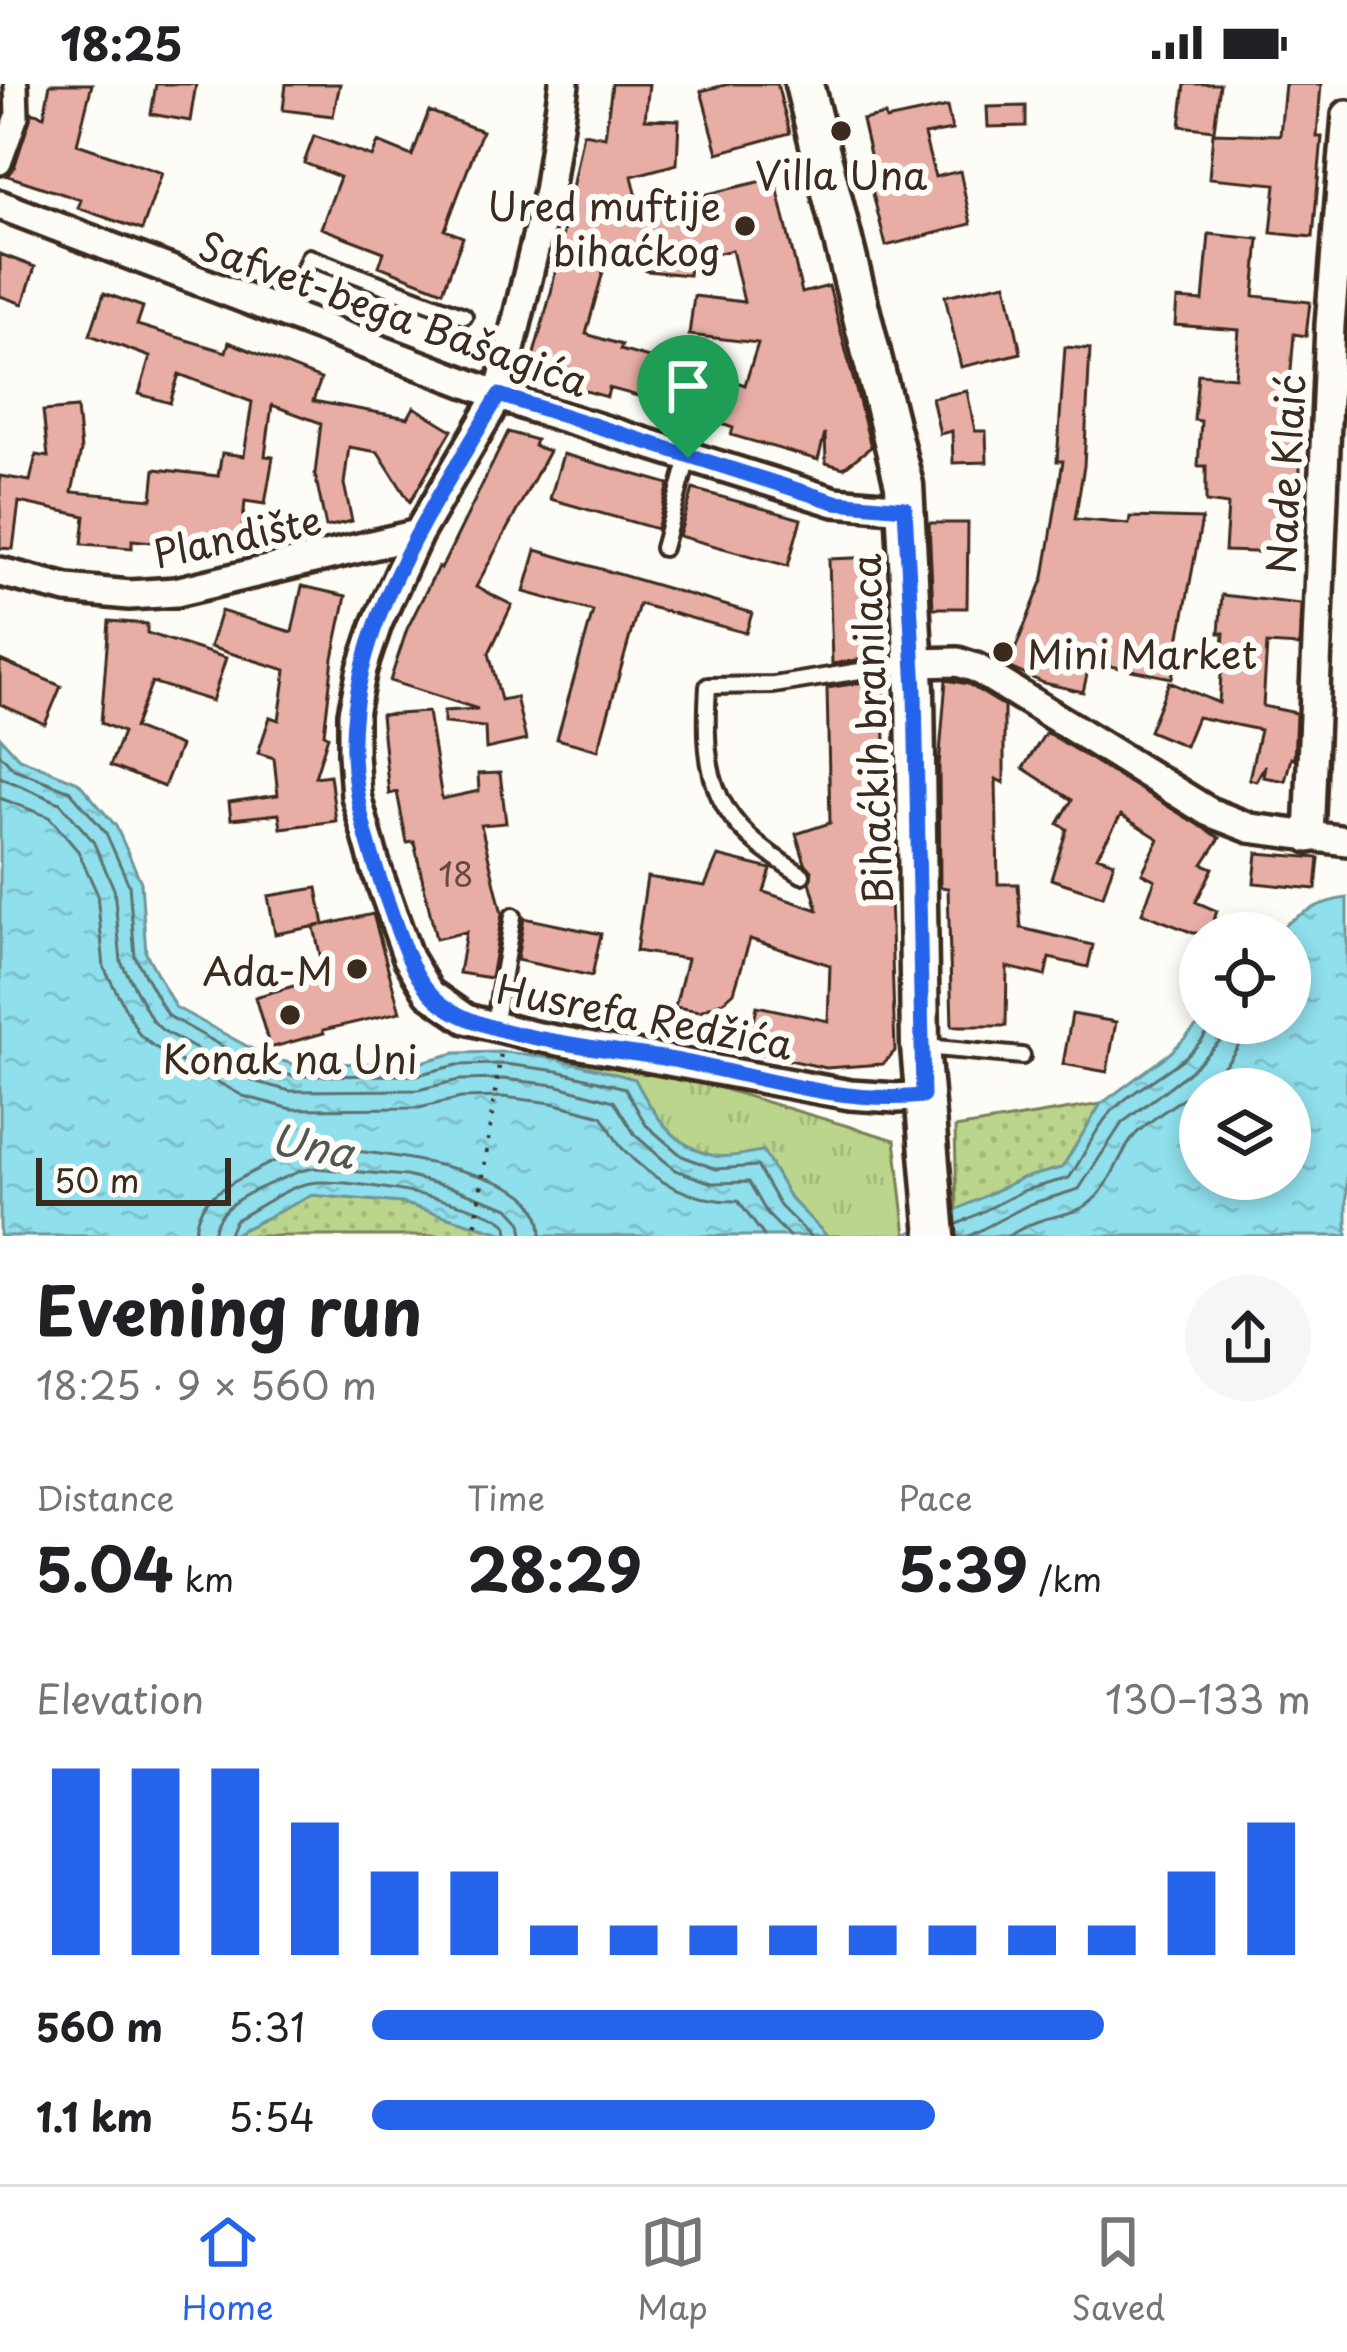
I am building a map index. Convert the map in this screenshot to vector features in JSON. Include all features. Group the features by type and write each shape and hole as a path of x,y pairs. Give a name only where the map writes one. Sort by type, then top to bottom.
{"main road":[{"name":"Bihaćkih branilaca","path":"804,84 898,452 905,508 914,662 920,1046 936,1236"}],"street":[{"path":"0,163 17,116 16,84"},
{"name":"Husrefa Redžića","path":"555,85 548,192 499,395 418,534 377,624 353,713 356,796 408,958 429,993 498,1038 850,1095 923,1096"},
{"name":"Nade Klaić","path":"1309,838 1330,325 1347,115"},
{"name":"Safvet-bega Bašagića","path":"0,206 499,395 835,502 905,508"},
{"name":"Plandište","path":"0,572 67,590 128,595 176,592 418,534"},
{"path":"914,662 958,662 976,668 1209,812 1250,828 1347,841"}],"lane":[{"path":"286,315 309,257 464,316"},
{"path":"663,548 688,458"},
{"path":"802,875 737,828 724,812 708,752 708,686 774,685 914,662"},
{"path":"498,1038 513,916"},
{"path":"920,1046 1022,1056"}],"path":[{"path":"474,1235 498,1038"}],"green space":[{"path":"561,1041 895,1140 906,1235 827,1236 790,1198 763,1151 720,1157 700,1152 676,1137 657,1116 634,1079 559,1059"},
{"path":"1101,1104 1062,1168 1020,1179 957,1212 955,1128"},
{"path":"312,1195 402,1203 512,1236 230,1236"}],"water":[{"name":"Una","path":"0,737 19,758 78,782 116,826 141,882 146,953 175,1007 265,1056 293,1064 418,1063 455,1053 505,1052 559,1059 635,1079 657,1116 676,1137 700,1152 720,1157 763,1151 790,1198 827,1236 512,1236 402,1203 312,1195 230,1236 0,1236"},
{"path":"1347,898 1347,1236 903,1236 1020,1179 1062,1168 1101,1104 1179,1044 1311,1044 1311,912 1305,912"}],"building":[{"path":"50,84 92,84 77,144 162,173 142,230 78,208 81,200 8,176 32,112 44,116"},
{"path":"156,84 196,84 190,121 151,114"},
{"path":"286,84 340,84 333,116 283,110"},
{"path":"612,84 649,84 645,119 679,120 677,164 632,176 640,210 775,178 802,293 829,286 871,447 844,468 826,463 825,433 818,460 731,435 733,428 660,402 609,388 607,397 528,375 551,293 583,133 605,137","holes":["610,246 648,253 646,271 689,275 691,260 732,250 744,302 694,296 689,335 758,343 745,385 685,364 685,368 620,350 622,345 586,334"]},
{"path":"729,84 777,84 790,133 718,153 701,91"},
{"path":"1185,84 1220,84 1214,130 1180,126"},
{"path":"1285,84 1321,84 1317,137 1322,137 1313,237 1271,233 1276,184 1209,178 1213,133 1280,135"},
{"path":"1026,106 1026,126 988,127 987,107"},
{"path":"947,107 952,130 924,135 935,177 960,171 971,224 886,246 869,178 875,176 862,120 885,115 886,120"},
{"path":"429,111 482,131 445,230 463,237 443,291 379,266 384,252 321,228 340,177 304,163 314,136 372,157 378,142 412,156"},
{"path":"1209,234 1259,239 1254,296 1310,302 1306,336 1294,334 1288,406 1302,406 1298,530 1286,529 1285,553 1225,551 1228,505 1206,502 1206,466 1198,466 1201,421 1194,420 1198,374 1235,377 1239,330 1175,325 1177,299 1203,301"},
{"path":"0,254 35,267 23,304 0,296"},
{"path":"1006,283 1021,353 961,367 945,296"},
{"path":"104,293 143,307 137,325 226,352 229,342 321,379 313,401 408,418 414,407 452,430 410,502 378,452 349,447 344,484 352,521 326,527 315,474 321,423 272,405 265,456 273,457 265,504 245,501 240,551 132,540 132,548 82,544 85,516 19,502 13,549 0,548 0,476 30,481 36,455 48,457 43,411 77,408 81,451 72,492 152,499 155,469 218,476 222,453 244,456 252,402 179,374 170,403 139,394 150,357 90,335"},
{"path":"1065,347 1090,349 1084,466 1075,519 1129,524 1130,517 1202,519 1172,678 1090,662 1083,692 1044,683 1008,667 1044,577 1063,461 1057,461"},
{"path":"967,391 975,431 986,431 987,462 953,463 952,431 940,434 932,398"},
{"path":"508,432 536,440 534,446 549,451 476,587 512,605 489,653 501,700 516,697 526,740 486,749 485,727 444,723 444,711 478,709 390,681 407,629"},
{"path":"563,454 669,484 657,529 550,499"},
{"path":"693,489 801,519 788,566 679,536"},
{"path":"929,523 968,523 967,608 933,608"},
{"path":"536,550 752,613 746,633 639,604 598,750 557,739 593,611 524,592"},
{"path":"879,557 882,656 832,664 829,559"},
{"path":"302,586 346,596 333,658 324,734 328,736 315,777 330,775 336,821 281,828 279,814 231,819 229,802 278,795 274,758 258,753 270,717 279,720 286,670 210,647 221,611 292,632"},
{"path":"1222,595 1301,604 1299,646 1267,644 1263,706 1296,713 1294,759 1285,781 1263,777 1265,765 1256,781 1249,779 1260,730 1197,717 1185,746 1149,731 1169,682 1219,703"},
{"path":"109,621 147,624 147,633 226,658 212,701 152,682 134,728 180,746 164,787 110,766 123,732 101,723"},
{"path":"0,660 61,686 45,724 0,704"},
{"path":"883,679 895,1051 883,1064 826,1068 748,1051 757,1006 828,1021 830,965 750,939 734,992 700,1011 675,1007 687,959 636,951 647,877 705,886 718,856 771,869 764,892 818,910 810,882 812,871 796,834 830,823 827,688"},
{"path":"946,680 968,684 1004,706 1004,783 996,779 998,884 1018,884 1021,928 1093,945 1088,967 1049,958 1045,976 1007,967 1006,1026 952,1026 948,888 940,887 939,766"},
{"path":"428,712 442,799 479,791 478,774 500,773 506,823 481,825 502,914 491,978 459,973 466,932 436,939 414,842 407,843 397,792 389,794 381,715"},
{"path":"1046,732 1220,838 1203,864 1213,868 1196,902 1217,912 1179,912 1179,928 1142,913 1155,880 1142,873 1159,839 1121,815 1097,856 1114,862 1103,896 1051,879 1067,829 1058,824 1072,800 1023,768"},
{"path":"1257,853 1319,858 1316,889 1254,883"},
{"path":"317,888 324,925 373,914 400,1012 270,1048 255,997 325,977 314,927 322,925 275,934 268,896"},
{"path":"524,918 601,934 592,976 517,960"},
{"path":"1072,1014 1116,1022 1107,1072 1063,1064"}],"place":[{"name":"Villa Una","path":"841,131"},
{"name":"Ured muftije bihaćkog","path":"745,226"},
{"name":"Mini Market","path":"1003,652"},
{"name":"Ada-M","path":"357,969"},
{"name":"Konak na Uni","path":"290,1015"}],"route":[{"path":"499,395 688,458 835,502 905,508 915,691 923,1096 850,1095 466,1019 429,993 408,958 356,796 352,754 353,713 362,669 418,534 499,395"}]}
